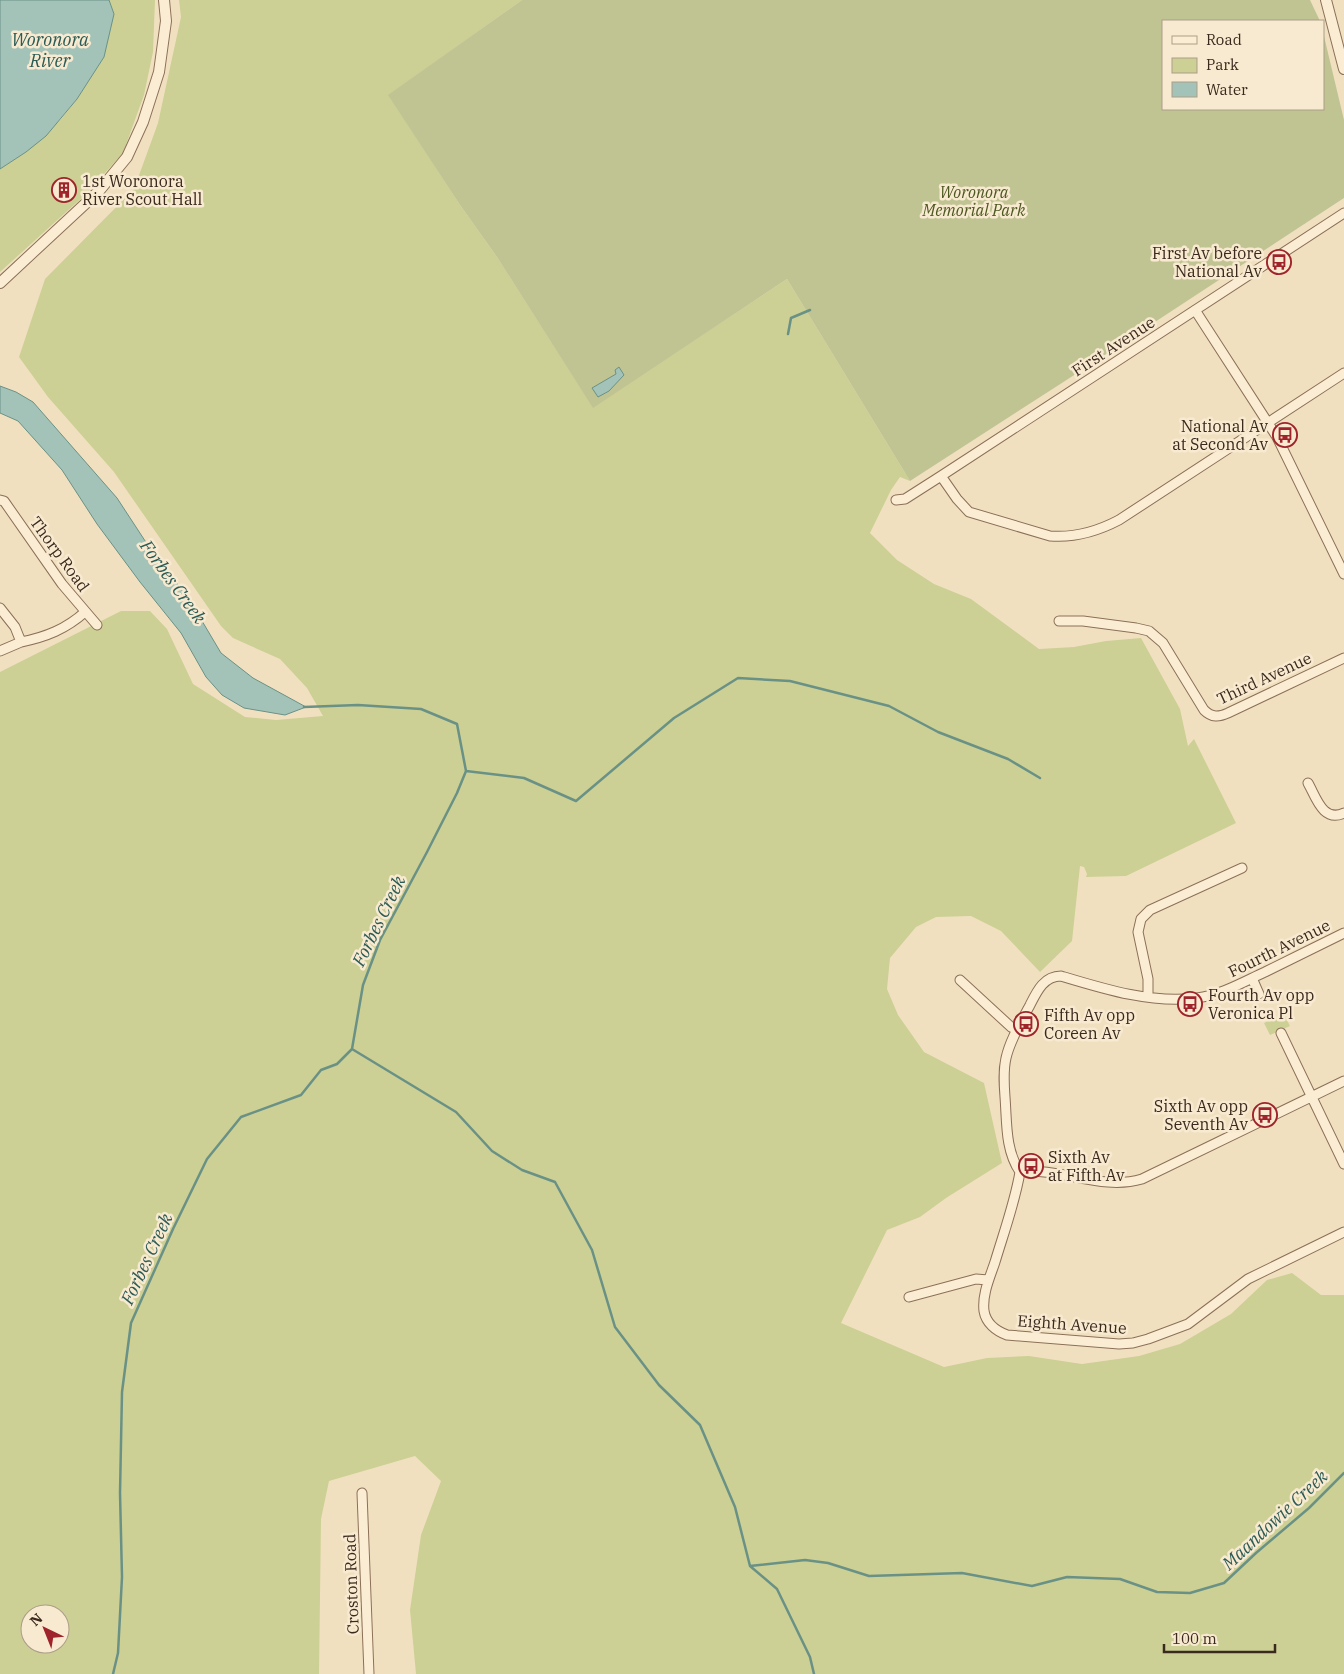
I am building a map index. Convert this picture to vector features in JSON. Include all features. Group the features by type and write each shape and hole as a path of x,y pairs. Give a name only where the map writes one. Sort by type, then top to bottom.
{"street":[{"path":"0,283 99,191 127,157 143,122 159,72 165,30 164,0"},
{"path":"1326,0 1344,69"},
{"name":"First Avenue","path":"902,502 1344,213"},
{"path":"1195,310 1277,437 1344,574"},
{"path":"941,476 956,500 969,512 1050,536 1074,535 1100,529 1119,520 1344,373"},
{"name":"Thorp Road","path":"0,500 4,501 62,584 97,625"},
{"path":"0,608 15,627 21,642"},
{"path":"0,651 21,642 43,637 60,630 85,612"},
{"name":"Third Avenue","path":"1058,621 1077,621 1149,631 1163,643 1204,710 1216,717 1344,658"},
{"path":"1308,783 1324,812 1333,816 1344,813"},
{"path":"1148,996 1148,979 1138,932 1141,919 1150,910 1196,891 1242,868"},
{"name":"Fourth Avenue","path":"1017,1030 1035,995 1043,983 1050,978 1061,976 1116,993 1181,999 1197,998 1214,995 1252,978 1344,932"},
{"path":"1252,978 1259,994"},
{"path":"960,980 1017,1030 1008,1050 1004,1073 1008,1144 1020,1172 1033,1171 1111,1183 1131,1183 1344,1081"},
{"path":"1281,1033 1344,1164"},
{"name":"Eighth Avenue","path":"1020,1172 988,1280 984,1300 986,1317 990,1323 1007,1335 1133,1343 1176,1330 1188,1324 1248,1279 1344,1232"},
{"path":"909,1298 976,1279 988,1280"},
{"name":"Croston Road","path":"362,1493 369,1674"}],"green space":[{"path":"109,0 155,0 153,52 144,95 123,153 85,195 0,272 0,169 26,152 61,119 77,99 104,57 114,14"},
{"path":"179,0 522,0 389,95 460,205 497,257 593,407 787,279 910,481 900,477 891,490 870,533 897,560 934,584 971,599 1039,649 1074,647 1106,641 1141,638 1180,709 1188,746 1194,739 1236,823 1126,876 1086,877 1087,874 1084,867 1080,866 1072,941 1040,972 1001,931 971,916 936,917 916,927 890,958 887,989 898,1015 924,1052 984,1083 1002,1163 946,1198 920,1217 887,1230 841,1323 944,1367 987,1358 1029,1356 1082,1364 1139,1356 1180,1344 1231,1314 1267,1280 1292,1273 1321,1295 1344,1295 1344,1674 416,1674 410,1610 421,1535 441,1481 415,1456 329,1481 321,1519 319,1674 0,1674 0,672 121,611 150,611 167,629 193,684 245,717 276,720 323,716 307,688 280,659 233,638 221,626 114,472 48,397 19,357 45,279 134,189 158,123 181,17"},
{"name":"Woronora Memorial Park","path":"522,0 1310,0 1320,20 1162,20 1162,110 1324,110 1324,36 1344,120 1344,198 910,481 787,279 593,408 497,257 460,205 388,95"},
{"path":"1284,1014 1290,1026 1270,1035 1264,1023"}],"water":[{"name":"Woronora River","path":"0,0 109,0 114,14 104,57 77,99 46,136 0,169"},
{"path":"619,367 624,375 609,391 598,397 592,388 616,374 615,370"},
{"name":"Forbes Creek","path":"0,386 16,392 33,402 117,498 153,553 189,599 221,653 253,678 306,707 285,715 244,708 222,695 206,677 181,633 97,524 62,470 18,421 0,413"}],"waterway":[{"path":"788,334 791,318 810,310"},
{"path":"466,771 524,778 576,801 674,718 738,678 790,681 889,706 938,732 1008,759 1040,778"},
{"name":"Forbes Creek","path":"113,1674 118,1653 122,1577 120,1493 122,1392 131,1323 207,1159 241,1117 301,1095 321,1070 337,1064 352,1049 363,985 380,940 427,852 466,771 457,724 421,709 358,705 304,707"},
{"path":"352,1049 456,1112 492,1151 522,1170 555,1182 592,1250 615,1327 659,1385 700,1425 735,1507 750,1566 777,1589 810,1657 814,1674"},
{"name":"Maandowie Creek","path":"750,1566 805,1560 828,1563 869,1576 962,1573 1032,1586 1067,1577 1120,1579 1157,1592 1190,1593 1224,1583 1309,1508 1344,1473"}],"place":[{"name":"1st Woronora River Scout Hall","path":"64,190"},
{"name":"First Av before National Av","path":"1279,262"},
{"name":"National Av at Second Av","path":"1285,435"},
{"name":"Fourth Av opp Veronica Pl","path":"1190,1004"},
{"name":"Fifth Av opp Coreen Av","path":"1026,1024"},
{"name":"Sixth Av opp Seventh Av","path":"1265,1115"},
{"name":"Sixth Av at Fifth Av","path":"1031,1166"}]}
